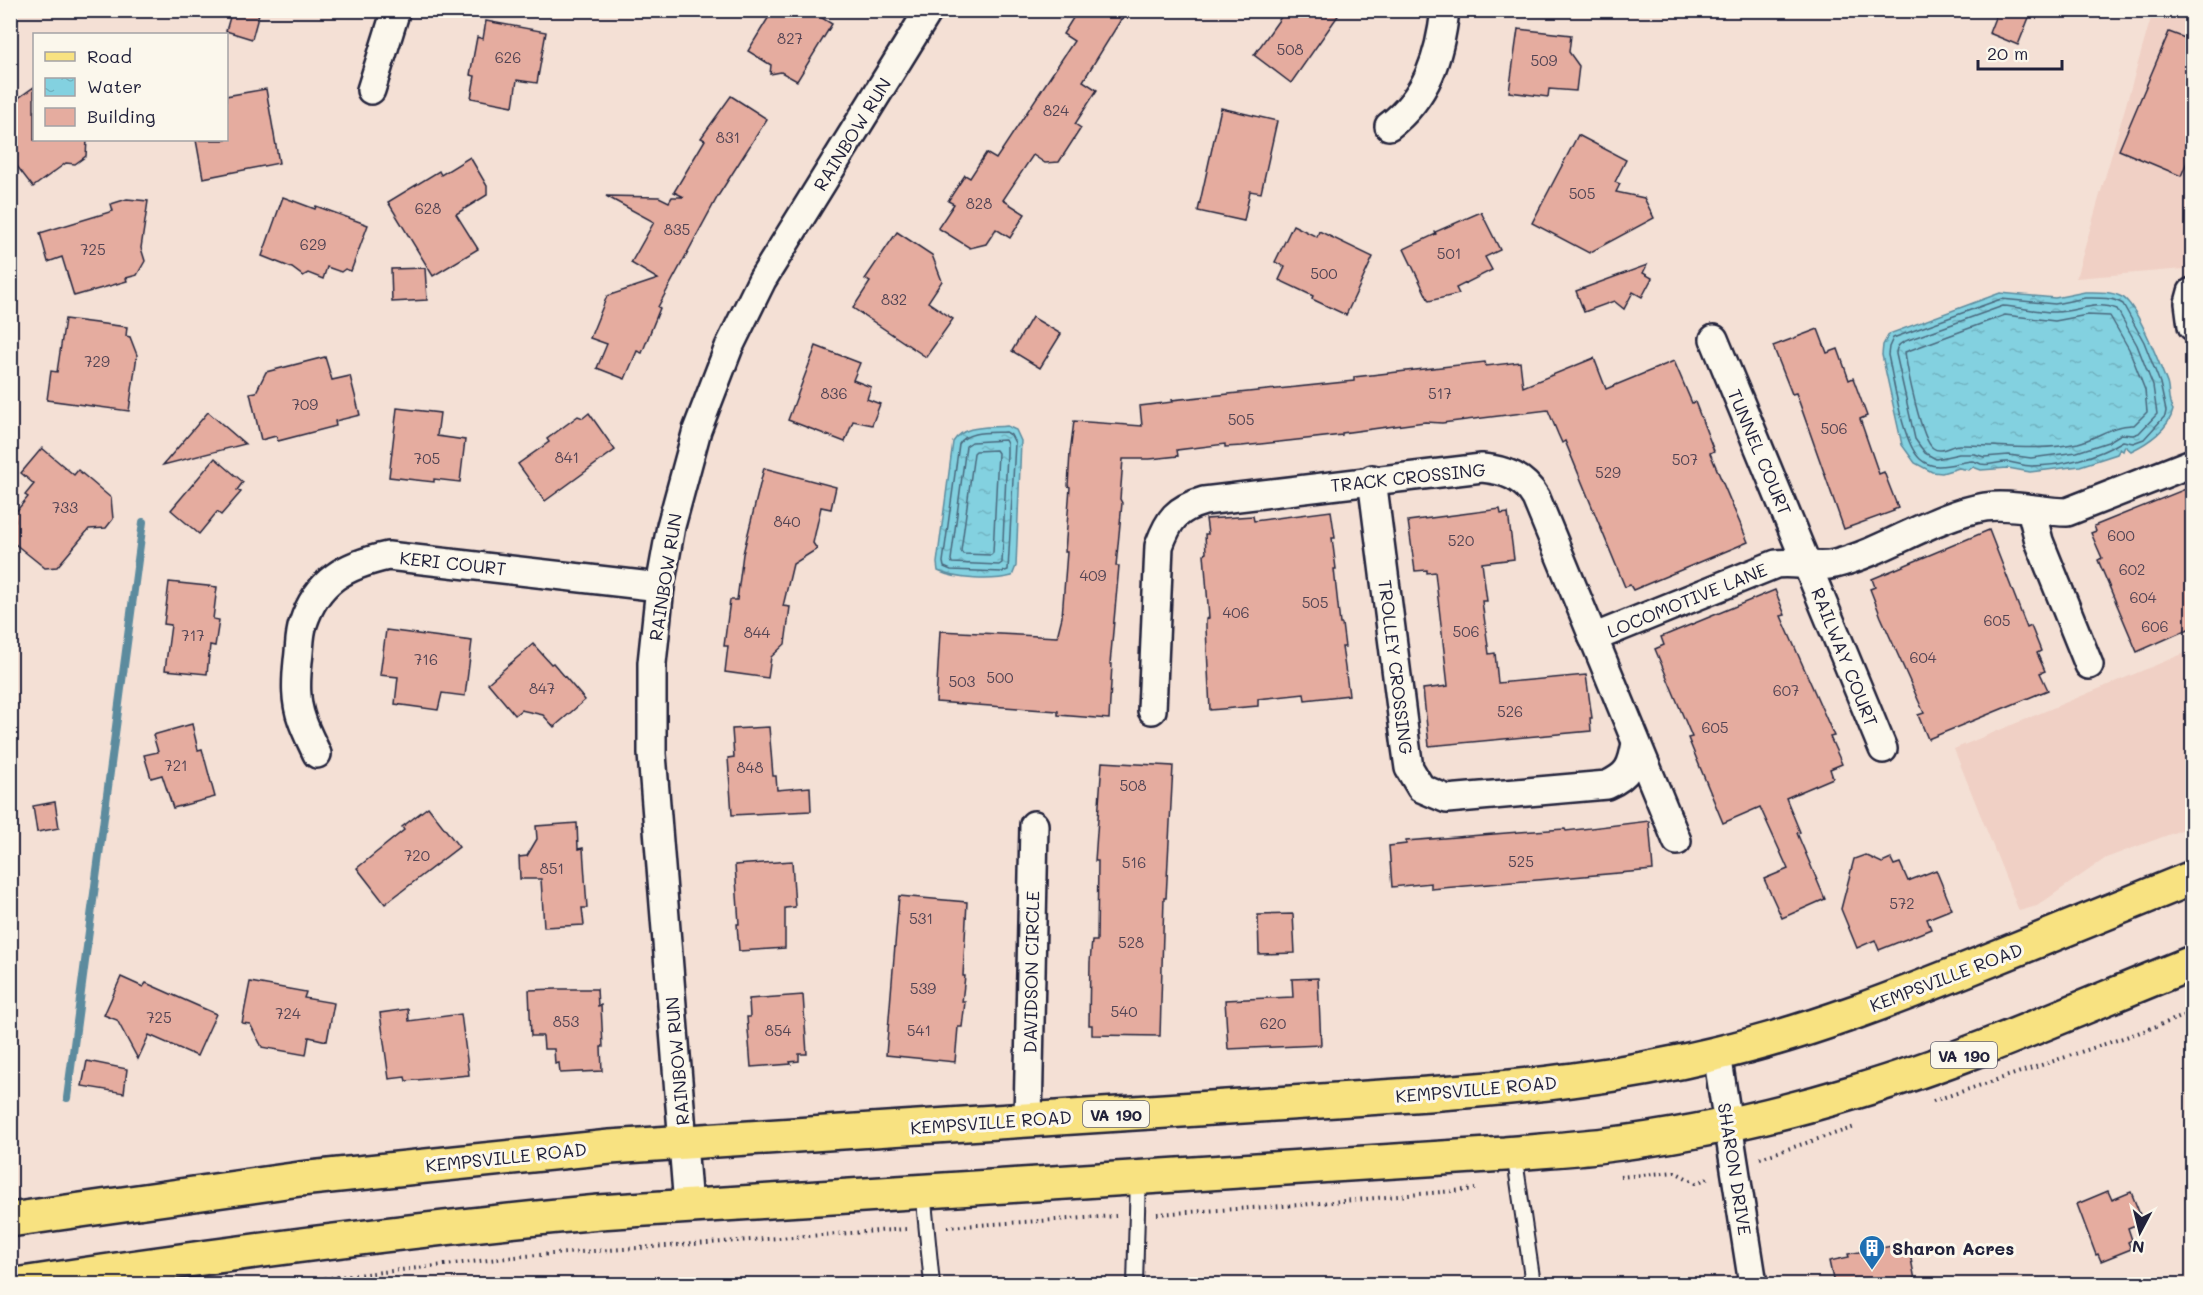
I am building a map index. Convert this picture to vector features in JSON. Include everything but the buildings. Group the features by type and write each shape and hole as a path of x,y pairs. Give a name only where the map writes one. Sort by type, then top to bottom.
{"main road":[{"name":"KEMPSVILLE ROAD","path":"10,1220 300,1179 507,1156 683,1141 1532,1086 1652,1068 1717,1054 1831,1021 1930,984 2193,878"},
{"name":"VA 190","path":"22,1284 135,1276 403,1232 688,1206 1514,1153 1607,1145 1728,1124 1858,1091 1976,1050 2193,963"}],"street":[{"path":"371,90 396,10"},
{"name":"RAINBOW RUN","path":"688,1206 652,754 652,663 660,587 671,526 697,430 729,347 762,280 929,10"},
{"path":"1389,126 1407,109 1428,78 1436,61 1445,10"},
{"path":"2193,292 2189,303 2193,326"},
{"name":"TUNNEL COURT","path":"1713,339 1807,564"},
{"name":"LOCOMOTIVE LANE","path":"1593,638 1776,564 1789,562 1833,565 1956,516 1986,507 2067,512 2193,463"},
{"name":"TRACK CROSSING","path":"1152,710 1159,546 1166,528 1176,513 1189,505 1204,501 1372,479 1482,468 1497,469 1521,480 1536,498 1677,841"},
{"name":"TROLLEY CROSSING","path":"1372,479 1409,768 1421,788 1447,799 1607,785 1628,771 1636,743"},
{"path":"2031,509 2039,541 2089,665"},
{"name":"KERI COURT","path":"317,754 301,719 296,688 302,625 315,598 324,586 342,571 360,562 388,556 660,587"},
{"name":"RAILWAY COURT","path":"1807,564 1883,749"},
{"name":"DAVIDSON CIRCLE","path":"1028,1120 1034,825"},
{"name":"SHARON DRIVE","path":"1717,1054 1753,1284"}],"lane":[{"path":"1514,1153 1533,1284"},
{"path":"1135,1284 1138,1177"},
{"path":"923,1191 932,1284"}],"shaded area":[{"path":"2153,11 2192,11 2192,256 2184,269 2076,278"},
{"path":"2192,650 2192,826 2106,858 2037,906 2019,911 1954,749"}],"water":[{"path":"2085,292 2109,293 2122,297 2128,302 2141,323 2167,383 2173,410 2162,429 2151,440 2131,451 2125,446 2123,451 2120,449 2117,454 2080,466 2030,472 2008,468 1981,470 1973,467 1969,470 1959,468 1942,473 1932,472 1915,463 1902,445 1882,355 1883,345 1889,334 2000,293 2055,298"},
{"path":"1007,426 1016,430 1021,441 1016,566 1012,576 975,579 938,571 937,563 953,442 963,432 984,427"}],"waterway":[{"path":"67,1098 143,522"}],"place":[{"name":"Sharon Acres","path":"1872,1271"}]}
